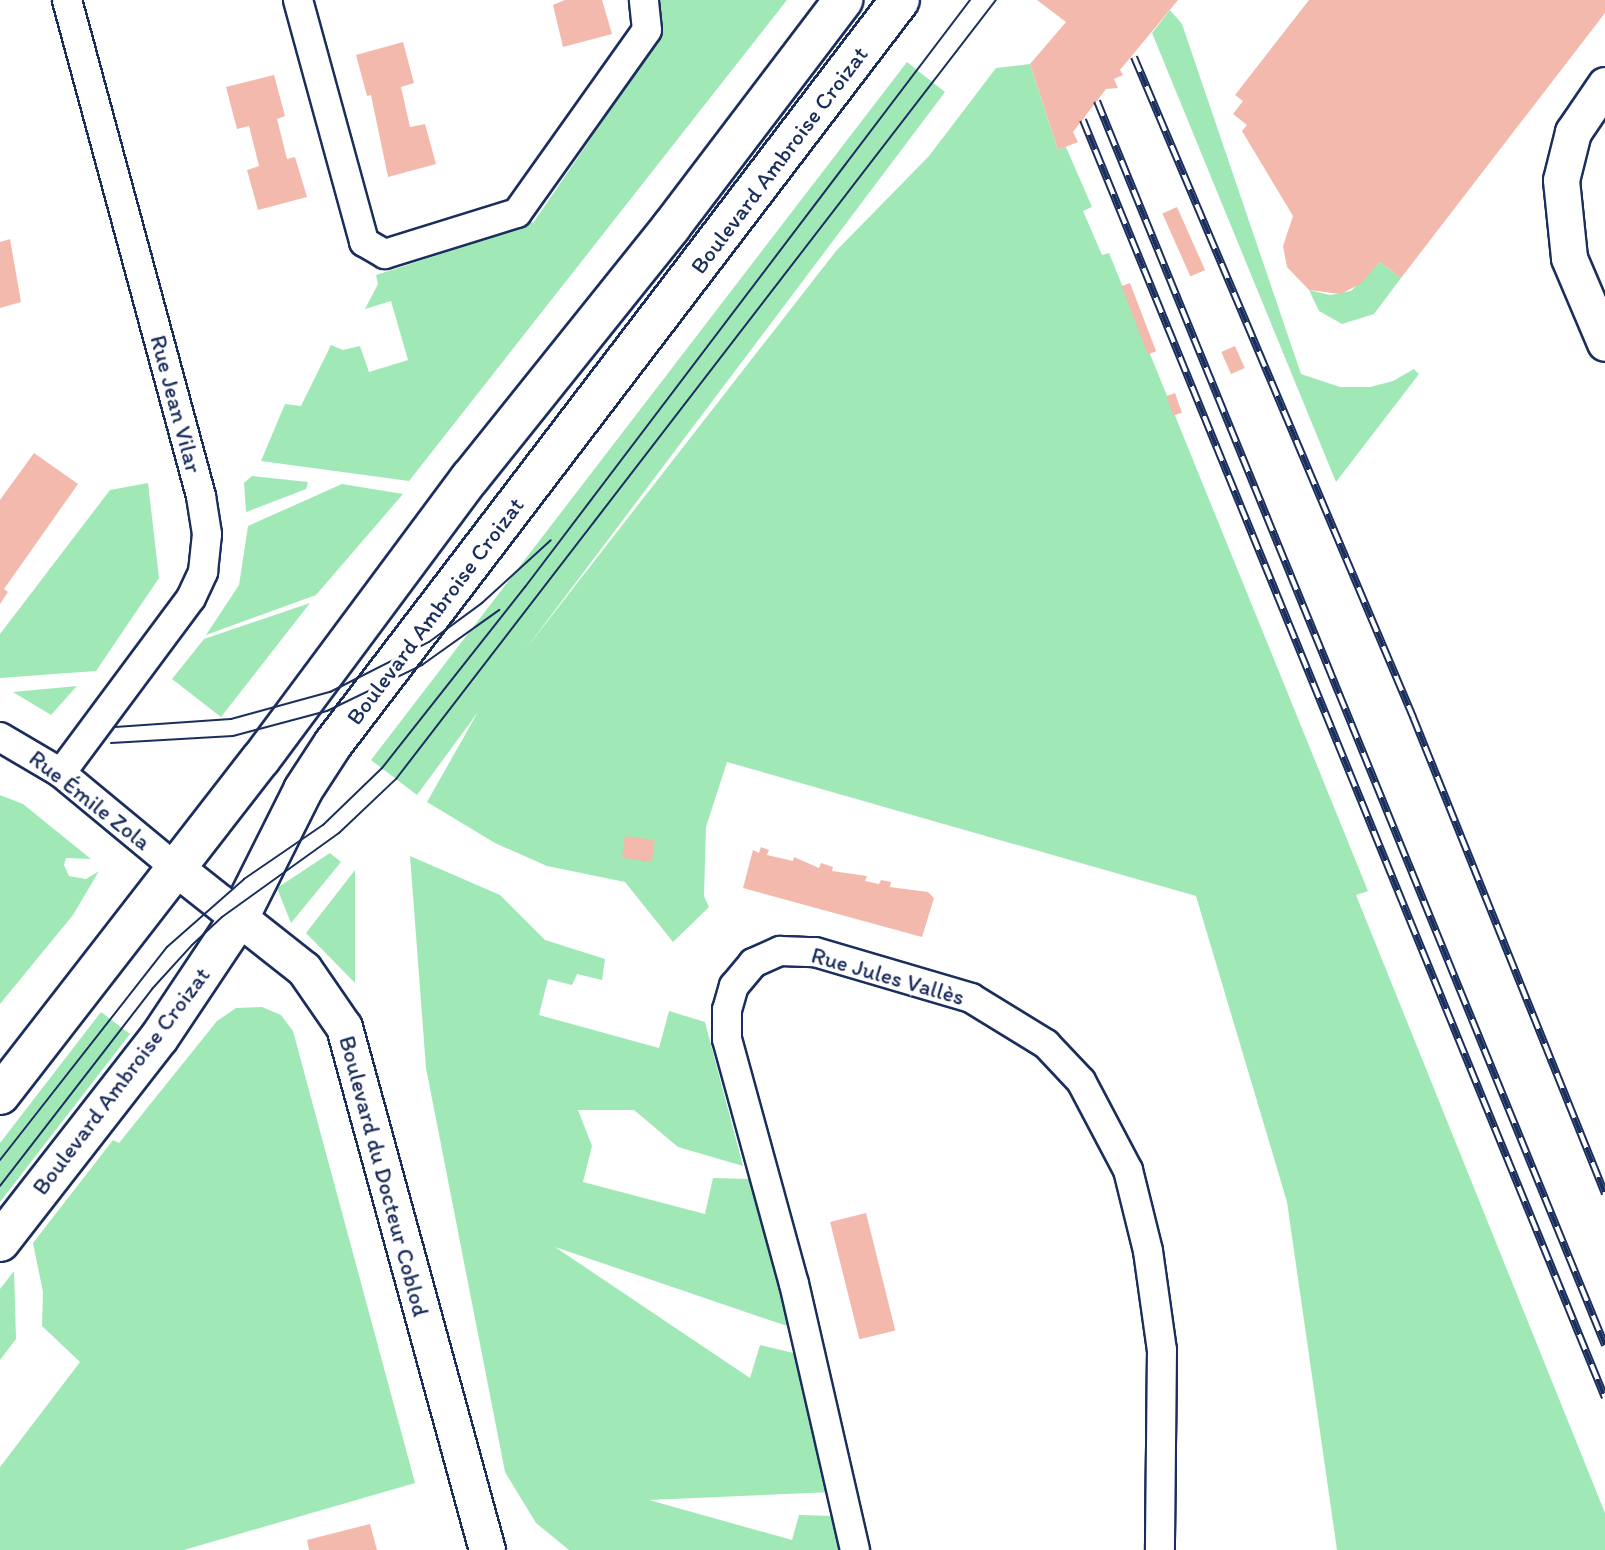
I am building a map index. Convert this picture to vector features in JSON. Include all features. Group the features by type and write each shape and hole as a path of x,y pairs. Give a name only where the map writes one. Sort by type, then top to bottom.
{"main road":[{"name":"Boulevard Ambroise Croizat","path":"0,1095 176,868 470,478 671,227 843,0"},
{"name":"Boulevard Ambroise Croizat","path":"0,1242 159,1038 239,918 303,790 333,744 901,0"}],"street":[{"name":"Rue Jean Vilar","path":"61,773 191,598 203,572 207,534 201,496 67,0"},
{"path":"298,0 364,242 385,254 517,213 648,30 644,0"},
{"path":"1605,85 1573,132 1561,180 1569,258 1605,343"},
{"name":"Rue Émile Zola","path":"0,737 61,773 176,868"},
{"name":"Boulevard du Docteur Coblod","path":"176,868 304,969 344,1027 487,1550"},
{"name":"Rue Jules Vallès","path":"855,1550 794,1284 727,1039 727,1010 734,986 753,963 780,951 815,952 971,998 1046,1044 1081,1080 1128,1170 1148,1251 1162,1350 1160,1550"}],"green space":[{"path":"659,0 787,0 409,481 261,461 285,404 301,406 331,345 343,350 360,346 369,372 408,360 391,301 365,309 378,284 376,275 515,230 526,219 533,223 663,33"},
{"path":"1170,10 1182,24 1301,374 1340,387 1370,387 1393,381 1414,369 1419,374 1336,482 1152,33"},
{"path":"907,62 945,92 525,650 836,251 929,156 996,68 1030,64 1058,150 1066,147 1092,207 1083,211 1102,255 1109,253 1368,891 1356,895 1605,1513 1605,1550 1337,1550 1287,1202 1196,896 727,762 706,827 704,896 709,907 673,942 625,882 547,866 495,843 427,802 478,712 417,795 371,760"},
{"path":"1380,262 1401,278 1374,314 1342,324 1319,311 1309,290 1330,295 1351,291"},
{"path":"252,476 308,482 306,489 246,512 244,483"},
{"path":"148,483 159,578 96,671 0,678 0,634 110,490"},
{"path":"342,484 403,494 316,595 206,635 239,585 248,526"},
{"path":"310,603 221,717 172,679 204,639"},
{"path":"77,686 51,715 13,692"},
{"path":"0,795 23,804 91,859 66,858 64,865 69,876 86,879 99,871 73,915 0,1004"},
{"path":"330,853 341,862 291,923 277,888"},
{"path":"410,856 500,895 545,940 605,959 602,980 577,974 572,985 548,979 539,1015 659,1048 669,1011 705,1022 743,1166 678,1147 634,1110 578,1110 592,1146 583,1182 705,1214 713,1178 750,1179 793,1328 555,1247 750,1378 760,1345 798,1354 833,1492 649,1500 792,1540 799,1515 836,1516 846,1550 569,1550 536,1523 505,1472 426,1068"},
{"path":"355,870 355,983 306,933"},
{"path":"262,1007 281,1015 293,1031 415,1483 184,1550 0,1550 0,1467 80,1362 42,1326 43,1292 33,1243 113,1140 119,1143 217,1021 236,1008"},
{"path":"101,1012 130,1034 0,1202 0,1143"},
{"path":"14,1271 16,1339 0,1360 0,1289"}],"building":[{"path":"565,0 602,0 612,34 563,47 553,5"},
{"path":"1037,0 1178,0 1120,70 1123,75 1114,79 1118,88 1106,89 1073,132 1078,142 1058,150 1030,64 1066,22"},
{"path":"1309,0 1605,0 1605,13 1401,278 1380,262 1360,284 1341,294 1309,290 1287,267 1283,246 1293,216 1242,131 1247,125 1233,114 1243,101 1235,95"},
{"path":"403,42 414,83 401,87 410,127 425,124 436,164 388,177 371,95 367,96 356,55"},
{"path":"274,75 285,116 277,119 287,159 295,157 307,197 258,210 247,170 259,166 249,126 237,129 226,87"},
{"path":"1177,207 1205,270 1190,277 1162,214"},
{"path":"10,239 21,302 0,308 0,242"},
{"path":"1130,283 1156,351 1148,354 1122,286"},
{"path":"1235,346 1245,368 1231,374 1221,352"},
{"path":"1175,393 1182,413 1173,416 1166,396"},
{"path":"34,453 78,484 4,589 8,592 0,604 0,500"},
{"path":"625,836 655,840 652,862 622,858"},
{"path":"761,847 769,850 767,855 793,861 794,857 819,868 821,863 833,867 832,871 867,876 865,881 879,884 881,880 891,882 890,887 928,892 934,898 922,937 743,888 753,850 759,853"},
{"path":"866,1213 895,1330 859,1339 830,1222"},
{"path":"370,1524 377,1550 309,1550 307,1540"}],"tram line":[{"path":"0,1160 167,947 244,879 323,825 382,768 525,587 970,0"},
{"path":"0,1186 152,989 192,945 222,917 339,833 396,779 996,0"},
{"path":"115,727 231,719 330,692 429,642 482,603 551,540"},
{"path":"111,743 233,736 327,711 422,665 499,610"}],"railway":[{"path":"1134,57 1413,717 1605,1194"},
{"path":"1097,101 1605,1345"},
{"path":"1083,120 1605,1398"}]}
